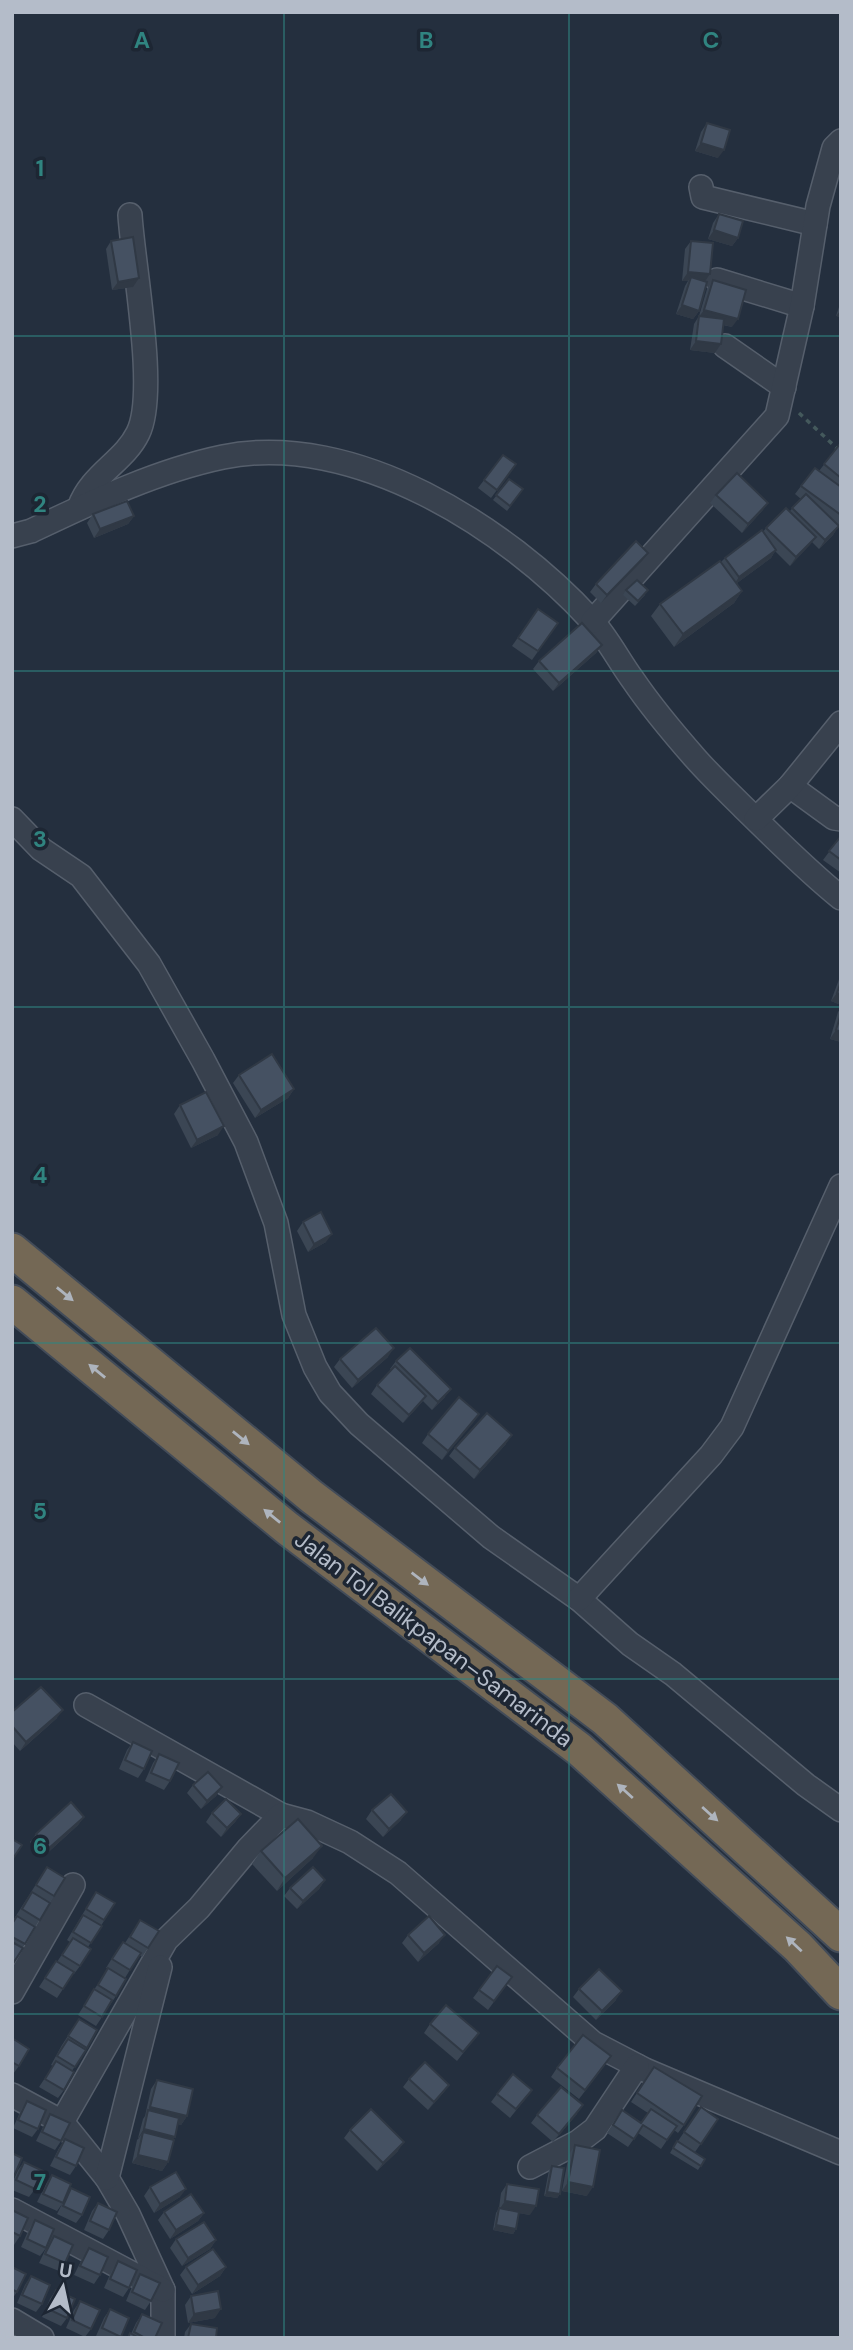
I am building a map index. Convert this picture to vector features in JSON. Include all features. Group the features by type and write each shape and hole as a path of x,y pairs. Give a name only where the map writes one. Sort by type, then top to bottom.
{"highway":[{"name":"Jalan Tol Balikpapan–Samarinda","path":"12,1250 312,1497 605,1719 841,1935"},
{"name":"Jalan Tol Balikpapan–Samarinda","path":"12,1302 287,1528 579,1749 798,1948 841,1993"}],"street":[{"path":"593,621 773,423 783,396 802,306 815,224 829,165 834,148 841,141"},
{"path":"701,187 703,197 815,224"},
{"path":"79,508 98,476 134,439 145,410 143,341 130,215"},
{"path":"717,280 802,306"},
{"path":"725,346 783,396"},
{"path":"12,536 31,531 139,483 224,457 261,453 292,454 328,460 398,481 437,499 527,559 593,621 641,691 698,761 800,865 841,898"},
{"path":"756,820 790,786 841,723"},
{"path":"790,786 834,818 841,819"},
{"path":"12,819 41,849 81,876 149,964 203,1060 246,1142 276,1223 294,1315 315,1367 330,1393 359,1424 491,1537 579,1600 630,1644 673,1674 806,1785 841,1810"},
{"path":"579,1600 711,1455 732,1427 841,1186"},
{"path":"86,1705 281,1815 307,1822 350,1842 398,1873 593,2043 637,2066 841,2153"},
{"path":"62,2122 166,1940 199,1908 248,1849 281,1815"},
{"path":"12,1992 73,1885"},
{"path":"107,2178 138,2062 166,1940"},
{"path":"530,2166 578,2142 595,2129 637,2066"},
{"path":"12,2095 62,2122 107,2178 128,2214 163,2290 163,2338"},
{"path":"12,2210 163,2290"},
{"path":"12,2320 42,2338"}],"path":[{"path":"783,396 841,453"}],"building":[{"path":"707,123 730,130 724,150 701,143"},
{"path":"719,214 743,221 738,238 714,230"},
{"path":"133,237 139,278 118,282 111,241"},
{"path":"691,241 713,243 710,274 688,272"},
{"path":"691,277 707,282 699,311 682,305"},
{"path":"713,280 746,290 738,319 704,310"},
{"path":"699,316 724,319 721,344 696,341"},
{"path":"841,444 841,478 824,464"},
{"path":"503,455 516,464 497,490 484,480"},
{"path":"815,468 841,487 841,515 801,486"},
{"path":"737,473 768,503 748,524 716,495"},
{"path":"509,479 523,489 510,506 496,495"},
{"path":"806,494 839,526 825,540 792,508"},
{"path":"127,501 134,516 100,529 93,514"},
{"path":"786,508 816,537 796,557 766,528"},
{"path":"762,530 776,550 739,577 725,558"},
{"path":"636,541 648,553 607,595 596,584"},
{"path":"720,561 742,591 683,634 660,604"},
{"path":"637,580 648,590 638,601 626,590"},
{"path":"538,609 558,623 538,651 518,638"},
{"path":"582,623 602,645 559,683 539,661"},
{"path":"841,836 841,860 829,851"},
{"path":"841,1014 841,1032 836,1030"},
{"path":"272,1054 294,1089 261,1110 239,1075"},
{"path":"206,1092 224,1126 197,1140 180,1105"},
{"path":"321,1212 332,1234 314,1244 303,1222"},
{"path":"376,1328 394,1348 358,1380 340,1359"},
{"path":"410,1348 451,1389 438,1402 396,1361"},
{"path":"395,1366 426,1396 409,1415 377,1385"},
{"path":"459,1397 479,1414 448,1451 428,1434"},
{"path":"487,1413 512,1435 480,1470 455,1448"},
{"path":"41,1687 63,1710 26,1742 12,1726 12,1712"},
{"path":"133,1742 152,1751 144,1769 125,1760"},
{"path":"159,1754 179,1763 170,1781 151,1773"},
{"path":"208,1772 222,1787 207,1801 193,1785"},
{"path":"391,1794 407,1812 389,1829 372,1810"},
{"path":"226,1799 241,1814 227,1828 212,1813"},
{"path":"71,1802 84,1817 49,1848 36,1834"},
{"path":"298,1819 322,1846 285,1878 261,1851"},
{"path":"12,1839 22,1845 12,1860"},
{"path":"47,1867 65,1878 54,1896 36,1885"},
{"path":"313,1867 325,1880 303,1901 290,1888"},
{"path":"32,1892 50,1903 40,1920 22,1909"},
{"path":"96,1892 115,1903 104,1920 86,1909"},
{"path":"83,1915 102,1926 91,1943 73,1932"},
{"path":"17,1916 35,1927 25,1944 12,1937 12,1924"},
{"path":"429,1916 445,1935 424,1953 408,1935"},
{"path":"140,1920 159,1931 148,1948 130,1937"},
{"path":"73,1938 91,1949 80,1966 62,1955"},
{"path":"12,1942 23,1948 12,1965"},
{"path":"123,1942 141,1953 130,1970 112,1959"},
{"path":"56,1961 74,1972 63,1989 45,1978"},
{"path":"497,1966 512,1977 494,2001 479,1990"},
{"path":"108,1968 126,1979 116,1996 98,1985"},
{"path":"599,1969 622,1991 602,2011 579,1989"},
{"path":"94,1989 112,2000 102,2017 84,2006"},
{"path":"446,2005 479,2033 463,2052 430,2024"},
{"path":"79,2019 97,2030 87,2048 68,2036"},
{"path":"583,2035 611,2056 585,2090 557,2068"},
{"path":"12,2038 29,2049 19,2066 12,2062"},
{"path":"68,2039 86,2050 75,2067 57,2056"},
{"path":"56,2061 74,2072 64,2090 45,2079"},
{"path":"425,2062 449,2085 434,2102 409,2079"},
{"path":"654,2067 702,2096 684,2125 637,2093"},
{"path":"513,2074 532,2090 516,2109 497,2094"},
{"path":"157,2080 193,2089 187,2116 150,2107"},
{"path":"561,2087 583,2105 559,2134 537,2115"},
{"path":"27,2101 46,2110 38,2129 18,2120"},
{"path":"701,2107 718,2119 701,2144 684,2132"},
{"path":"371,2109 404,2142 383,2163 350,2130"},
{"path":"651,2109 677,2126 667,2140 643,2125 634,2139 613,2125 622,2110 641,2123"},
{"path":"148,2110 179,2118 175,2137 144,2129"},
{"path":"50,2114 70,2123 61,2141 42,2132"},
{"path":"143,2132 174,2140 168,2162 138,2155"},
{"path":"65,2139 84,2148 76,2166 56,2157"},
{"path":"677,2141 705,2159 701,2166 673,2148"},
{"path":"575,2145 600,2150 593,2187 568,2182"},
{"path":"12,2153 22,2158 14,2176 12,2175"},
{"path":"24,2162 43,2171 35,2189 16,2180"},
{"path":"552,2166 564,2168 560,2194 547,2192"},
{"path":"176,2172 186,2189 160,2204 150,2187"},
{"path":"52,2175 71,2184 63,2203 43,2194"},
{"path":"507,2184 539,2189 536,2206 505,2201"},
{"path":"71,2188 90,2197 82,2215 63,2206"},
{"path":"191,2194 204,2213 176,2230 164,2212"},
{"path":"98,2203 117,2212 109,2230 90,2221"},
{"path":"499,2208 519,2212 516,2229 496,2225"},
{"path":"12,2210 28,2218 20,2236 12,2232"},
{"path":"35,2220 54,2229 46,2248 27,2239"},
{"path":"204,2222 216,2240 188,2258 176,2239"},
{"path":"54,2236 73,2245 65,2263 45,2254"},
{"path":"89,2248 108,2257 100,2275 80,2266"},
{"path":"213,2249 226,2267 198,2285 186,2267"},
{"path":"118,2261 137,2270 129,2288 110,2279"},
{"path":"12,2267 26,2274 17,2292 12,2289"},
{"path":"140,2274 160,2283 151,2301 132,2292"},
{"path":"31,2276 50,2285 42,2304 22,2295"},
{"path":"56,2290 75,2299 67,2318 48,2309"},
{"path":"218,2291 221,2309 194,2314 191,2296"},
{"path":"80,2301 100,2310 91,2329 72,2320"},
{"path":"110,2309 129,2318 121,2337 102,2328"},
{"path":"142,2314 162,2323 155,2338 145,2338 134,2332"},
{"path":"191,2324 217,2328 216,2338 188,2338"}]}
